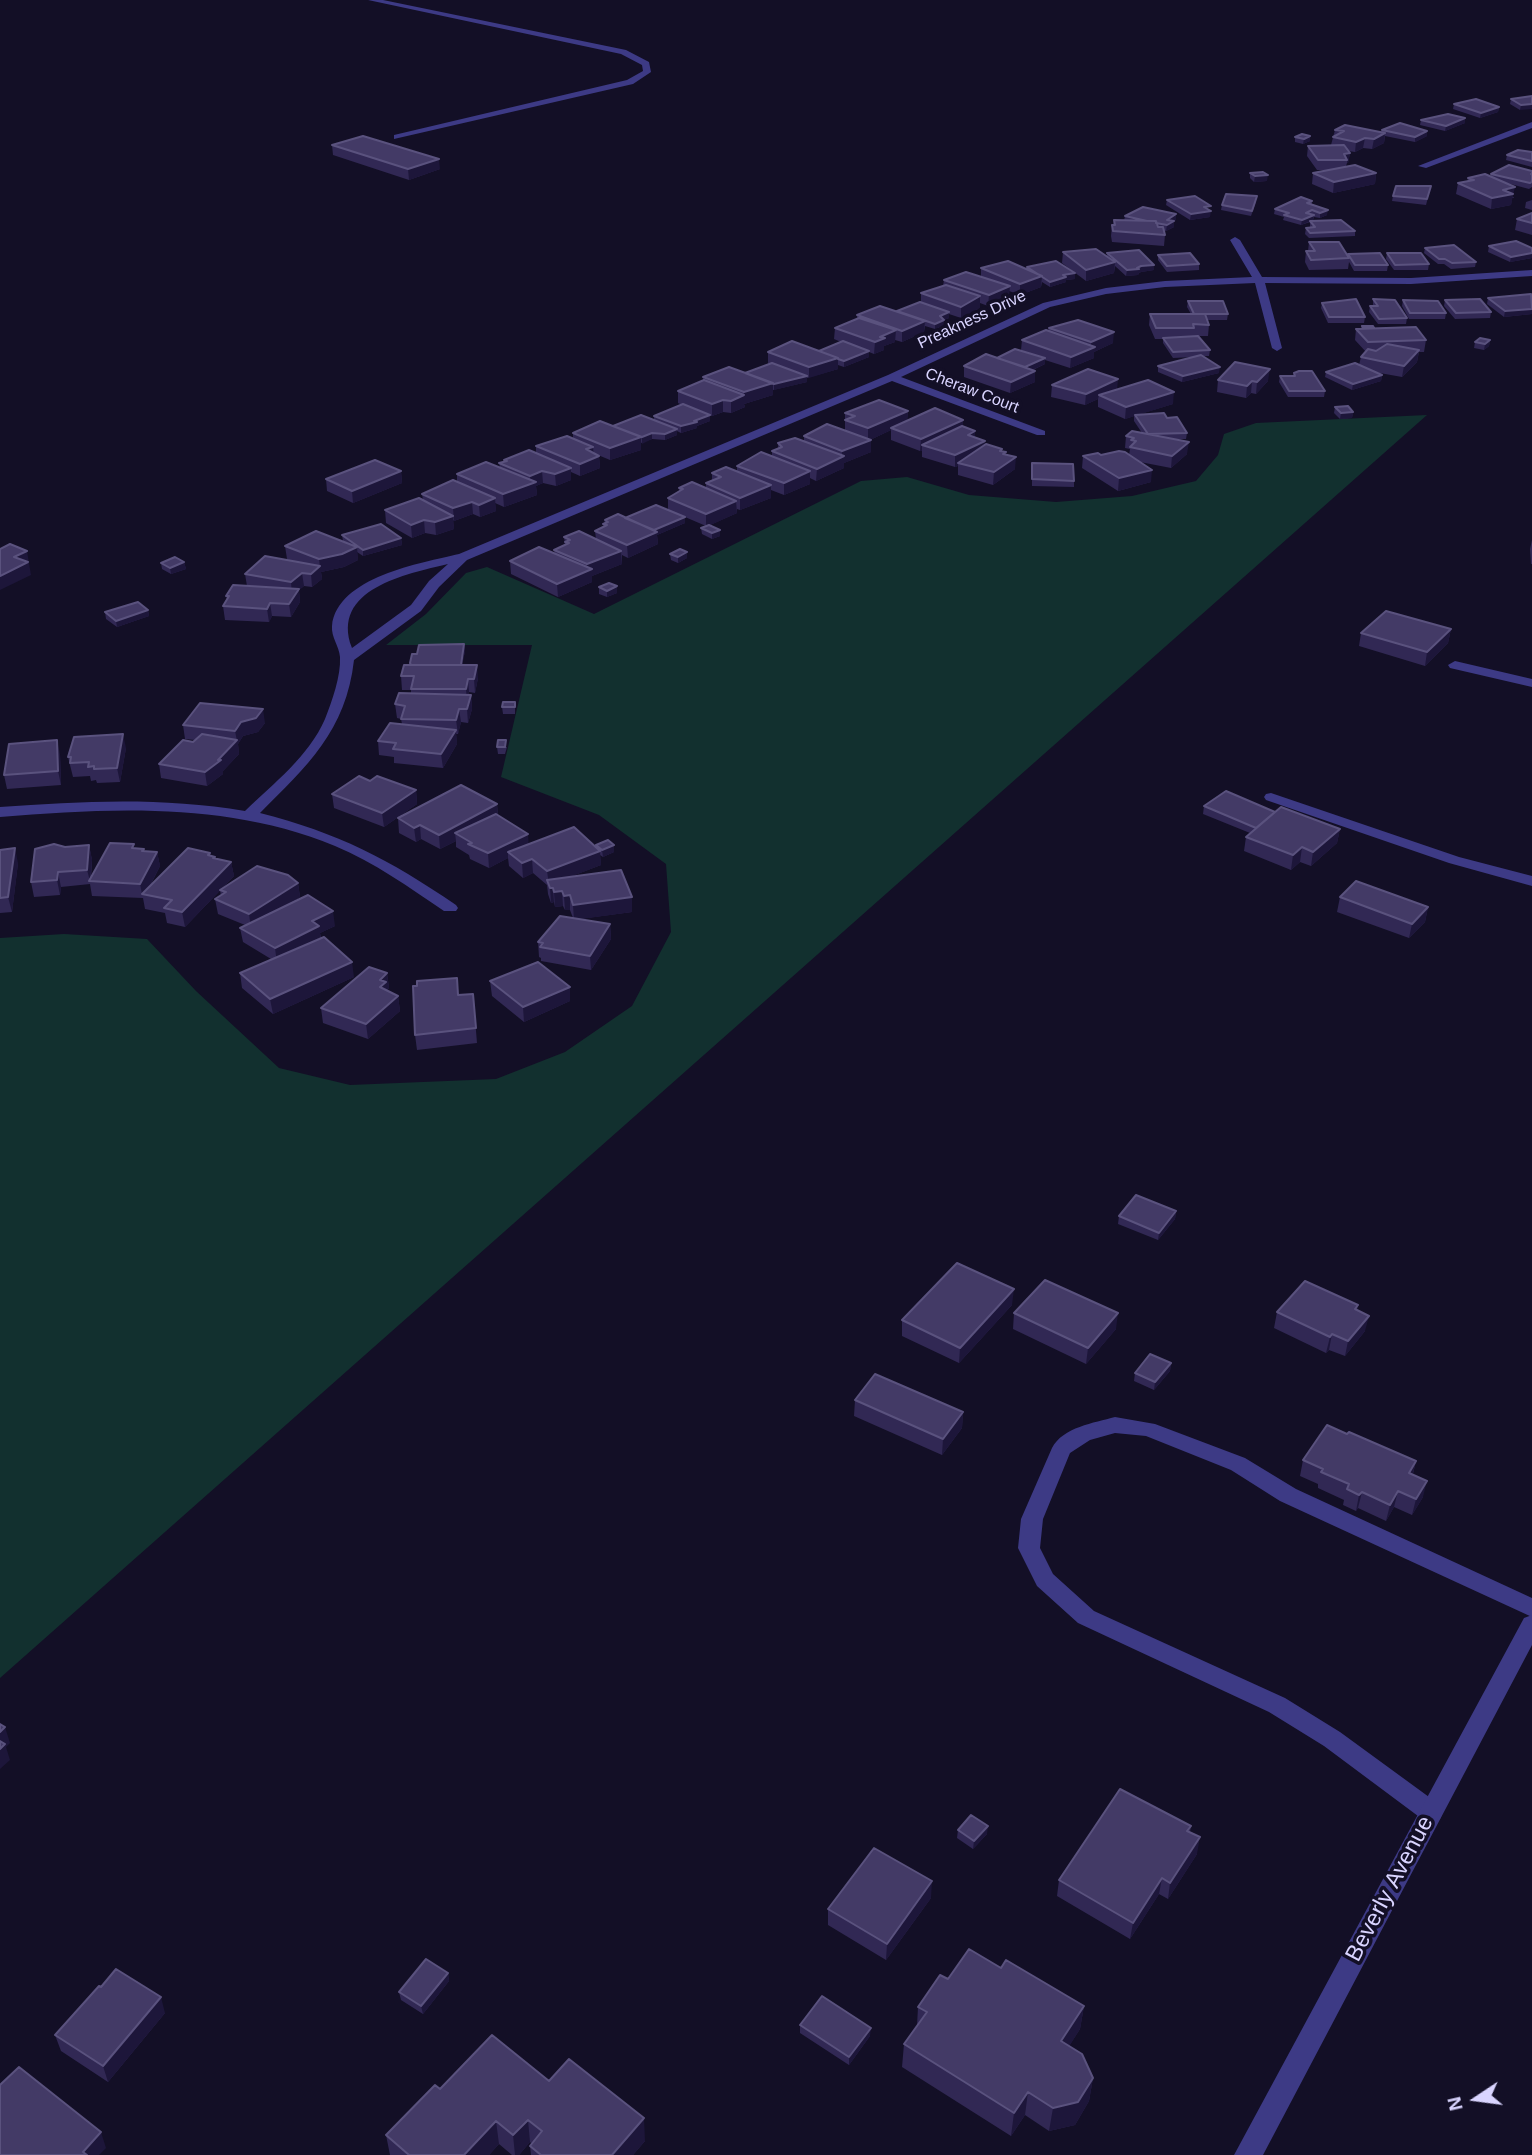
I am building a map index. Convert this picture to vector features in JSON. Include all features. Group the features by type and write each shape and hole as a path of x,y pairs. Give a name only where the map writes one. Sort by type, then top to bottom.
{"street":[{"path":"372,0 623,52 646,64 647,72 630,82 397,137"},
{"path":"1423,166 1532,125"},
{"path":"1235,240 1260,282 1276,348"},
{"name":"Preakness Drive","path":"463,557 434,584 416,608 364,644 348,659 339,625 349,604 370,586 395,574 463,557 892,377 1047,305 1108,290 1157,284 1449,281 1532,273"},
{"name":"Cheraw Court","path":"892,377 1041,433"},
{"path":"249,815 307,756 331,720 348,659"},
{"path":"1455,664 1532,683"},
{"path":"1271,797 1454,860 1532,881"},
{"path":"0,812 166,806 249,815 283,822 340,843 391,868 450,908"},
{"path":"1431,1812 1332,1739 1288,1712 1086,1617 1045,1580 1029,1548 1032,1519 1062,1448 1083,1434 1115,1425 1147,1429 1238,1464 1288,1495 1532,1608"},
{"name":"Beverly Avenue","path":"1248,2155 1532,1624"}],"green space":[{"path":"1427,415 0,1678 0,938 64,934 147,939 196,991 279,1068 350,1085 496,1079 565,1052 632,1006 671,932 666,864 599,815 501,777 532,645 386,645 426,614 466,573 487,567 594,614 861,481 907,477 969,495 1056,502 1132,496 1196,481 1218,455 1224,434 1256,423"}],"building":[{"path":"1532,96 1532,104 1521,105 1511,99"},
{"path":"1476,99 1499,107 1481,113 1454,104"},
{"path":"1448,114 1465,118 1446,126 1421,120"},
{"path":"1400,123 1427,131 1415,137 1382,130"},
{"path":"1345,125 1385,133 1374,139 1365,138 1356,142 1333,137 1344,131 1335,130"},
{"path":"1302,134 1310,136 1304,139 1295,137"},
{"path":"363,136 439,159 408,169 332,145"},
{"path":"1344,145 1350,153 1344,154 1347,160 1318,160 1308,146"},
{"path":"1518,150 1532,152 1532,161 1507,155"},
{"path":"1355,165 1376,173 1334,182 1313,173"},
{"path":"1509,165 1532,171 1532,182 1491,174"},
{"path":"1263,172 1268,175 1255,176 1250,173"},
{"path":"1485,174 1515,187 1503,190 1513,194 1492,198 1458,183 1474,180 1468,178"},
{"path":"1396,186 1431,186 1427,199 1393,196"},
{"path":"1226,194 1257,196 1252,211 1222,205"},
{"path":"1195,196 1211,206 1204,207 1211,211 1191,214 1167,200"},
{"path":"1301,197 1312,201 1307,203 1328,210 1320,213 1312,210 1306,213 1314,215 1302,220 1284,215 1289,213 1275,209"},
{"path":"1143,207 1176,214 1167,220 1174,221 1167,225 1125,216"},
{"path":"1532,213 1532,223 1517,219"},
{"path":"1114,220 1156,221 1158,227 1163,227 1165,235 1113,231"},
{"path":"1341,220 1355,231 1310,233 1306,228 1315,227 1310,221"},
{"path":"1516,241 1532,248 1532,253 1511,257 1489,246"},
{"path":"1309,242 1339,242 1349,258 1311,260 1306,251 1315,251"},
{"path":"1454,245 1476,262 1452,263 1439,259 1425,248"},
{"path":"1096,249 1115,262 1086,270 1063,252"},
{"path":"1139,250 1154,265 1127,270 1107,253"},
{"path":"1190,253 1199,264 1167,266 1158,255"},
{"path":"1380,253 1388,265 1355,265 1348,254"},
{"path":"1387,253 1421,253 1429,264 1395,265"},
{"path":"1008,261 1042,276 1020,284 981,268"},
{"path":"1056,261 1075,273 1063,275 1066,277 1050,282 1027,267"},
{"path":"966,272 1010,286 989,295 944,280"},
{"path":"946,285 980,296 961,307 921,293"},
{"path":"1531,294 1532,309 1505,311 1488,298"},
{"path":"1356,299 1365,317 1329,317 1322,303"},
{"path":"1373,299 1395,300 1407,318 1379,319 1370,306 1378,306"},
{"path":"1480,299 1491,312 1456,313 1445,300"},
{"path":"1403,300 1438,301 1446,313 1410,313"},
{"path":"1188,301 1223,301 1228,314 1194,314"},
{"path":"920,302 949,312 940,316 944,320 935,324 897,311"},
{"path":"880,306 925,321 902,331 857,315"},
{"path":"1150,314 1205,314 1209,325 1193,324 1194,328 1156,328"},
{"path":"859,318 896,330 875,342 835,328"},
{"path":"1078,320 1114,332 1091,342 1049,328"},
{"path":"1416,327 1426,340 1368,342 1356,329"},
{"path":"1046,330 1095,347 1071,357 1022,340"},
{"path":"1198,336 1210,350 1173,352 1163,338"},
{"path":"1480,338 1490,340 1485,344 1475,342"},
{"path":"792,341 838,358 809,367 768,352"},
{"path":"843,341 869,351 844,361 819,351"},
{"path":"1387,344 1419,350 1404,366 1361,357 1368,349 1376,351"},
{"path":"1015,349 1045,358 1025,367 997,358"},
{"path":"986,354 1035,371 1011,382 964,366"},
{"path":"1201,355 1220,367 1183,376 1158,366"},
{"path":"1235,362 1270,369 1257,382 1252,381 1247,386 1218,380"},
{"path":"772,363 807,376 774,384 745,373"},
{"path":"1355,363 1382,375 1353,384 1326,372"},
{"path":"729,367 773,383 744,392 703,377"},
{"path":"1088,369 1118,379 1086,394 1052,385"},
{"path":"1312,371 1325,391 1289,391 1280,376 1295,376 1294,373"},
{"path":"704,380 744,395 731,401 723,400 712,404 678,391"},
{"path":"1148,380 1174,392 1126,407 1099,395"},
{"path":"879,400 908,411 868,428 845,420 855,416 845,413"},
{"path":"683,404 710,415 681,426 654,416"},
{"path":"1348,406 1353,412 1341,413 1335,407"},
{"path":"935,408 963,420 921,439 891,428"},
{"path":"1164,413 1167,418 1177,417 1187,433 1148,434 1135,415"},
{"path":"641,415 677,429 665,434 652,433 642,437 613,426"},
{"path":"600,421 641,437 610,448 573,433"},
{"path":"827,424 871,440 842,451 804,436"},
{"path":"962,426 975,431 968,435 985,441 955,455 922,445"},
{"path":"1132,431 1189,442 1172,456 1130,447 1136,441 1126,436"},
{"path":"567,436 593,447 586,449 599,456 580,464 536,446"},
{"path":"795,438 844,456 817,469 772,451 782,447 778,443"},
{"path":"986,444 1002,449 1000,451 1006,452 1003,454 1016,457 994,472 958,463"},
{"path":"529,450 571,468 555,474 542,471 530,476 499,463"},
{"path":"761,452 810,471 784,483 737,466"},
{"path":"1125,452 1152,470 1119,478 1083,456"},
{"path":"375,460 401,471 352,491 326,479"},
{"path":"486,462 536,482 503,494 457,474"},
{"path":"1032,463 1073,464 1074,481 1032,479"},
{"path":"726,467 771,485 740,498 706,483 721,477 712,473"},
{"path":"453,480 495,498 479,505 472,502 453,508 422,494"},
{"path":"692,482 736,501 706,514 668,498 683,489 679,488"},
{"path":"419,498 453,516 435,522 424,520 411,525 385,510"},
{"path":"656,505 685,517 654,530 625,518"},
{"path":"618,514 657,532 627,545 595,531 607,525 603,524 608,522 605,520"},
{"path":"381,524 401,538 363,550 342,535"},
{"path":"709,525 720,530 712,533 701,528"},
{"path":"316,531 357,547 342,554 319,559 285,546"},
{"path":"579,531 621,551 587,564 554,550 569,543 565,542 570,540 564,537"},
{"path":"10,544 27,551 14,557 28,562 0,576 0,549"},
{"path":"539,547 592,569 557,584 510,561"},
{"path":"680,549 687,552 678,557 670,554"},
{"path":"265,556 320,566 311,574 302,573 291,582 245,574"},
{"path":"175,557 184,562 170,568 161,563"},
{"path":"609,583 617,586 607,591 599,587"},
{"path":"233,585 299,589 289,604 270,603 267,609 223,606"},
{"path":"138,602 148,610 116,621 105,612"},
{"path":"1386,611 1451,629 1427,652 1361,633"},
{"path":"464,644 461,665 410,663 412,654 417,654 419,645"},
{"path":"404,665 477,665 474,679 468,679 466,689 411,689 414,676 401,676"},
{"path":"399,693 471,695 467,709 459,709 456,720 401,719 405,706 395,704"},
{"path":"503,702 515,702 515,707 502,707"},
{"path":"200,703 263,709 256,718 241,722 235,731 183,725"},
{"path":"390,723 456,730 441,754 393,749 396,743 378,741"},
{"path":"123,734 117,768 94,769 94,766 88,767 89,762 70,763 71,757 68,757 74,737"},
{"path":"202,734 237,740 218,760 221,760 205,772 159,764 183,740 193,742"},
{"path":"57,740 58,771 4,775 9,744"},
{"path":"498,740 506,740 505,747 497,747"},
{"path":"359,776 370,781 377,776 416,790 382,813 332,794"},
{"path":"461,785 497,804 439,835 420,825 414,828 398,818"},
{"path":"1226,791 1275,812 1256,828 1204,806"},
{"path":"1281,807 1340,829 1313,852 1302,847 1293,855 1246,837"},
{"path":"496,814 528,834 488,853 468,844 472,843 455,833"},
{"path":"574,827 600,851 547,871 532,859 522,863 508,852"},
{"path":"608,840 614,845 602,850 596,845"},
{"path":"110,843 134,844 132,848 157,852 140,884 89,881"},
{"path":"54,844 65,847 89,845 87,870 58,872 57,880 31,882 35,849"},
{"path":"15,848 8,897 0,898 0,850"},
{"path":"188,848 231,862 182,912 164,908 172,900 142,894"},
{"path":"257,866 288,875 298,883 249,914 215,899 226,892 220,890"},
{"path":"621,870 632,897 573,905 570,895 564,896 562,891 554,892 547,880"},
{"path":"1356,881 1428,907 1412,924 1340,897"},
{"path":"308,895 333,911 312,921 319,926 275,948 240,928"},
{"path":"560,916 610,924 590,956 540,947 543,943 538,942"},
{"path":"324,937 352,962 270,999 240,973"},
{"path":"538,962 570,987 523,1007 490,981"},
{"path":"369,967 387,973 380,980 386,982 380,987 398,996 366,1024 321,1008"},
{"path":"457,978 458,995 473,994 476,1028 415,1035 413,986 417,986 417,981"},
{"path":"1136,1195 1176,1211 1159,1233 1119,1216"},
{"path":"957,1263 1014,1289 960,1348 902,1320"},
{"path":"1045,1280 1118,1313 1088,1348 1014,1313"},
{"path":"1305,1281 1358,1305 1355,1309 1369,1316 1348,1341 1332,1334 1330,1337 1277,1312"},
{"path":"1150,1354 1171,1363 1155,1382 1135,1373"},
{"path":"875,1374 963,1412 943,1439 855,1400"},
{"path":"1327,1425 1416,1461 1409,1473 1427,1481 1416,1499 1398,1491 1390,1505 1362,1492 1359,1495 1347,1489 1349,1484 1321,1472 1323,1469 1303,1460"},
{"path":"1120,1789 1191,1826 1187,1831 1200,1837 1170,1883 1162,1878 1133,1923 1059,1880"},
{"path":"971,1815 988,1826 974,1841 958,1830"},
{"path":"874,1848 932,1881 887,1944 828,1909"},
{"path":"969,1949 1001,1968 1006,1960 1084,2006 1061,2041 1082,2054 1093,2078 1078,2102 1053,2108 1028,2092 1014,2113 904,2044 927,2012 918,2007 940,1975 948,1979"},
{"path":"426,1959 448,1973 421,2006 399,1992"},
{"path":"116,1969 161,1997 103,2066 55,2035"},
{"path":"822,1996 871,2028 849,2057 800,2025"},
{"path":"492,2035 549,2081 569,2059 644,2118 612,2155 541,2155 530,2146 542,2131 528,2120 513,2135 496,2121 464,2155 409,2155 386,2135 435,2085 440,2089"},
{"path":"19,2067 101,2132 83,2152 87,2155 0,2155 0,2085"}]}
